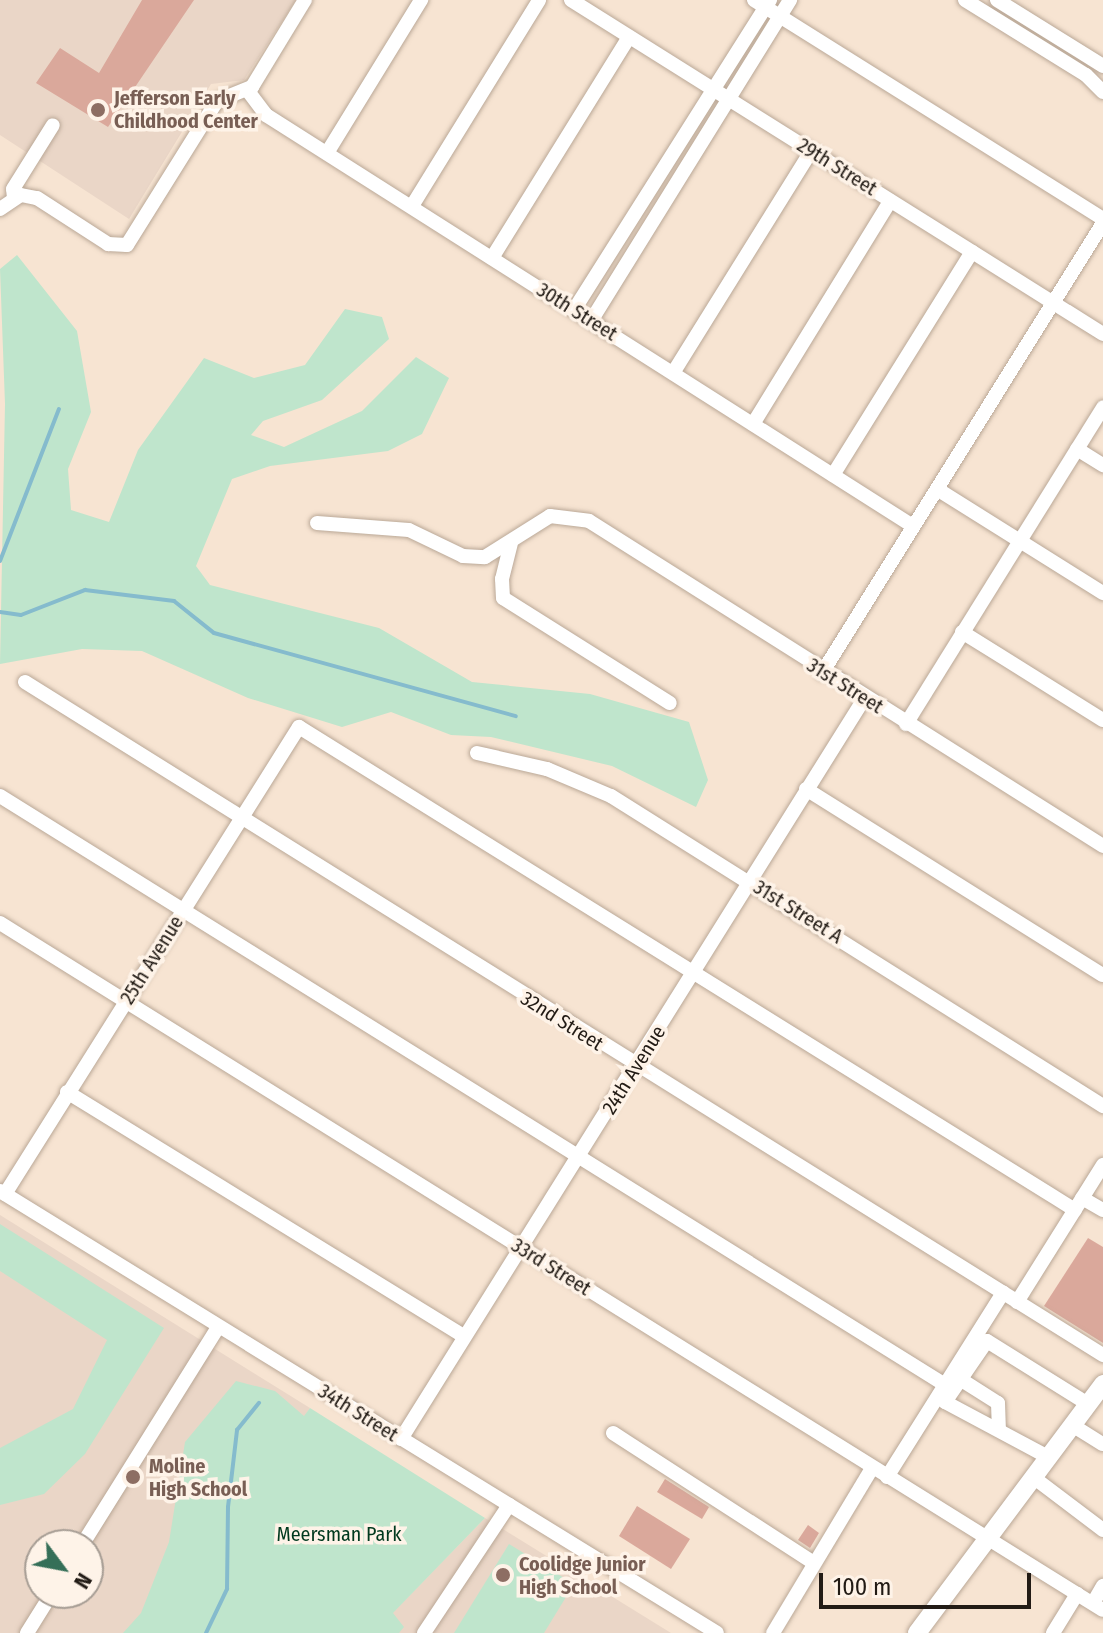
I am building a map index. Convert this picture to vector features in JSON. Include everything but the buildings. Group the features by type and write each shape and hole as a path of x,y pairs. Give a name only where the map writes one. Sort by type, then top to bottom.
{"main road":[{"path":"917,1633 1103,1384"}],"street":[{"path":"0,209 14,198 37,198 108,244 127,245 217,101 228,93 248,91 305,0"},
{"path":"327,153 421,0"},
{"path":"412,206 539,0"},
{"name":"29th Street","path":"571,0 1103,334"},
{"path":"591,321 790,0"},
{"path":"965,0 1101,84"},
{"path":"997,0 1103,66"},
{"path":"574,310 714,89 763,2 780,17 1103,221 822,673"},
{"path":"492,258 629,37"},
{"name":"30th Street","path":"248,91 266,115 913,526"},
{"path":"14,198 13,189 53,125"},
{"path":"673,373 811,151"},
{"path":"753,424 890,201"},
{"path":"833,475 972,252"},
{"path":"906,724 1103,407"},
{"path":"1077,449 1103,465"},
{"path":"937,489 1103,593"},
{"name":"31st Street","path":"511,543 550,516 589,521 822,673 1103,846"},
{"path":"317,523 409,530 463,556 485,557 511,543"},
{"path":"511,543 502,579 503,598 670,703"},
{"path":"962,632 1103,720"},
{"name":"32nd Street","path":"25,682 636,1068 1103,1355"},
{"name":"24th Avenue","path":"401,1439 636,1068 864,699"},
{"name":"25th Avenue","path":"2,1193 299,727 694,973"},
{"name":"31st Street A","path":"477,753 581,780 751,881 1103,1106"},
{"path":"806,789 1103,975"},
{"path":"0,796 945,1385"},
{"name":"33rd Street","path":"0,923 1098,1607"},
{"path":"694,973 1078,1204 1103,1210"},
{"path":"67,1092 464,1336"},
{"path":"1017,1302 1103,1165"},
{"name":"34th Street","path":"2,1193 717,1633"},
{"path":"887,1477 1003,1293"},
{"path":"92,1529 218,1327"},
{"path":"1048,1457 999,1427 985,1426 945,1402 987,1341 1088,1404"},
{"path":"960,1379 998,1403 999,1427"},
{"path":"1072,1425 1103,1444"},
{"path":"613,1433 814,1563"},
{"path":"773,1633 872,1468"},
{"path":"1033,1477 1103,1530"},
{"path":"424,1633 509,1505"},
{"path":"1098,1607 1103,1586"},
{"path":"1053,1633 1077,1594"},
{"path":"27,1633 42,1609"}],"shaded area":[{"name":"Jefferson Early Childhood Center","path":"0,0 296,0 244,80 211,84 129,219 0,135"},
{"name":"Moline High School","path":"0,1215 310,1408 165,1633 0,1633"},
{"name":"Coolidge Junior High School","path":"485,1518 671,1633 373,1633"}],"green space":[{"path":"17,255 77,331 91,412 68,469 71,510 109,522 138,450 204,358 254,378 305,365 345,309 382,317 389,339 322,400 263,421 251,435 284,447 362,411 416,357 449,378 422,434 388,451 270,466 232,479 196,566 210,585 379,628 472,682 590,694 689,722 708,780 696,807 612,766 491,737 451,735 391,712 342,727 248,698 142,651 82,649 0,664 5,404 0,269"},
{"path":"0,1224 164,1328 85,1454 44,1494 0,1505 0,1448 73,1409 107,1340 0,1271"},
{"name":"Meersman Park","path":"236,1381 275,1391 304,1416 310,1408 485,1518 393,1613 404,1627 399,1633 123,1633 141,1613 169,1542 185,1442"},
{"path":"509,1544 574,1584 544,1633 454,1633"}],"waterway":[{"path":"0,561 59,409"},
{"path":"0,612 21,615 85,590 174,601 214,633 516,716"},
{"path":"206,1633 227,1589 228,1507 237,1430 259,1403"}],"place":[{"name":"Jefferson Early Childhood Center","path":"98,110"},
{"name":"Moline High School","path":"133,1477"},
{"name":"Coolidge Junior High School","path":"503,1575"}]}
